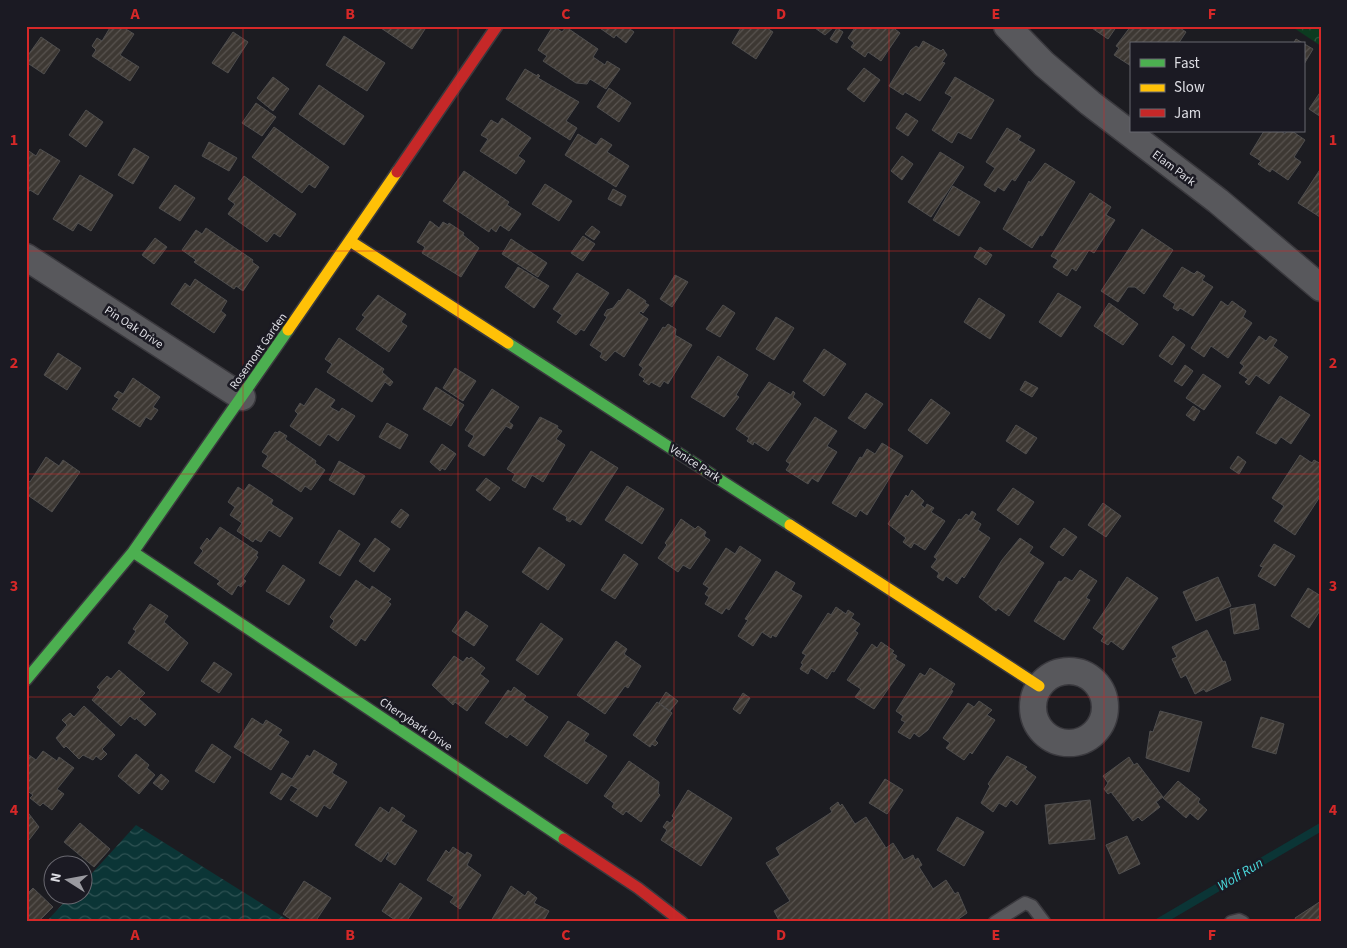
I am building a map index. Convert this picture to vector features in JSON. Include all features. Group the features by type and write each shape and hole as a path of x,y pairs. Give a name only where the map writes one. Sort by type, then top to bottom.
{"street":[{"name":"Rosemont Garden","path":"26,680 133,552 497,26"},
{"name":"Elam Park","path":"1007,26 1044,64 1090,103 1218,201 1321,288"},
{"name":"Venice Park","path":"350,241 1039,686"},
{"name":"Pin Oak Drive","path":"26,257 242,397"},
{"name":"Cherrybark Drive","path":"133,552 638,888 682,922"}],"lane":[{"path":"995,922 1025,903 1032,906 1044,922"},
{"path":"1231,922 1239,920 1243,922"}],"green space":[{"path":"1291,26 1321,26 1321,46"}],"water":[{"path":"136,825 291,922 46,922 61,906 92,906 92,873"}],"building":[{"path":"111,26 121,26 134,34 120,55 139,67 130,81 92,56 96,50 92,46 97,38 102,41"},
{"path":"378,26 427,26 412,49"},
{"path":"553,26 562,32 566,27 598,49 593,57 605,65 607,61 620,69 606,89 590,79 587,84 576,83 543,61 547,56 538,50"},
{"path":"597,26 631,26 630,29 634,32 626,43 616,35 614,38"},
{"path":"742,26 764,26 773,32 756,59 732,43"},
{"path":"812,26 835,26 825,35"},
{"path":"856,26 891,26 900,33 881,61 868,52 865,57 851,47 854,43 848,38"},
{"path":"1089,26 1117,26 1108,39"},
{"path":"1131,26 1177,26 1186,32 1179,42 1130,42 1130,65 1114,55 1119,48 1116,46"},
{"path":"837,28 843,32 837,43 830,39"},
{"path":"233,32 248,42 228,73 212,63"},
{"path":"344,36 385,63 367,91 326,65"},
{"path":"41,37 60,50 44,74 26,62 26,58"},
{"path":"923,41 941,51 943,49 947,55 942,62 945,63 920,101 905,92 903,95 889,86 911,50 916,46 919,48"},
{"path":"1304,44 1313,49 1304,64"},
{"path":"864,68 880,80 864,102 847,89"},
{"path":"525,69 537,76 538,74 540,76 538,78 579,102 566,121 577,128 570,140 506,99"},
{"path":"273,77 289,89 273,111 257,98"},
{"path":"955,77 994,100 971,139 958,132 952,143 932,130 952,97 945,93"},
{"path":"319,85 364,116 344,145 299,114"},
{"path":"609,88 631,103 619,122 597,107"},
{"path":"1321,91 1321,117 1309,109"},
{"path":"256,103 276,117 262,136 242,123"},
{"path":"86,110 103,122 86,147 69,135"},
{"path":"906,113 918,121 908,136 896,128"},
{"path":"502,118 531,138 518,156 525,161 516,174 480,151 488,139 481,135 491,120 498,124"},
{"path":"274,127 329,167 315,188 309,184 302,193 252,157"},
{"path":"1007,128 1021,136 1018,140 1035,150 1015,181 1012,179 1004,191 998,187 995,192 984,185 995,168 986,162"},
{"path":"1263,132 1282,132 1285,134 1286,132 1293,132 1305,140 1294,157 1301,162 1288,180 1272,169 1270,172 1258,164 1261,161 1250,154"},
{"path":"578,134 596,145 601,138 612,145 607,152 629,166 616,187 565,155"},
{"path":"209,142 237,158 229,171 202,156"},
{"path":"134,148 149,157 133,184 118,175"},
{"path":"26,149 36,156 40,149 60,161 38,195 30,190 26,195"},
{"path":"940,152 964,167 931,217 908,202"},
{"path":"902,156 913,164 902,180 891,171"},
{"path":"1045,163 1075,182 1042,236 1040,235 1032,248 1003,229 1029,181 1030,183"},
{"path":"1321,168 1321,216 1320,217 1298,203"},
{"path":"464,171 509,202 507,205 521,214 509,231 500,225 496,232 491,228 489,232 443,201"},
{"path":"80,175 113,195 91,231 78,223 73,231 53,219"},
{"path":"244,176 296,214 280,237 274,233 267,242 228,214 235,204 228,199"},
{"path":"545,184 572,201 559,221 532,204"},
{"path":"175,185 195,198 180,221 159,208"},
{"path":"953,186 980,202 959,236 933,220"},
{"path":"613,189 626,196 621,206 608,199"},
{"path":"1090,193 1111,207 1106,215 1115,220 1094,253 1089,250 1076,271 1072,268 1067,276 1053,267 1058,260 1051,256"},
{"path":"430,221 439,228 443,222 448,225 449,223 464,233 463,235 479,248 461,277 422,253 425,247 417,242"},
{"path":"592,226 600,232 594,240 585,234"},
{"path":"206,228 253,260 252,262 259,267 243,291 236,286 234,289 194,262 196,260 182,250 196,230 202,234"},
{"path":"1142,229 1173,250 1144,294 1135,287 1128,287 1118,302 1101,291"},
{"path":"583,236 595,244 583,261 571,253"},
{"path":"155,238 167,247 154,264 142,255"},
{"path":"511,239 547,263 538,277 502,254"},
{"path":"980,247 992,255 986,265 974,257"},
{"path":"518,267 549,286 534,308 505,287"},
{"path":"1182,267 1194,274 1197,271 1205,276 1202,280 1213,287 1193,316 1180,308 1178,311 1173,308 1175,304 1163,296"},
{"path":"577,273 609,293 584,331 581,329 576,335 557,322 562,315 553,309"},
{"path":"675,275 688,282 672,307 660,299"},
{"path":"195,279 227,301 221,311 226,315 214,333 171,304 185,283 190,287"},
{"path":"628,289 649,305 643,313 641,311 639,313 648,319 624,357 615,351 606,361 600,357 602,353 590,345 607,317 604,315 607,310 613,308 620,301"},
{"path":"1058,293 1081,307 1061,337 1039,322"},
{"path":"378,295 406,314 401,322 407,326 389,352 356,329 365,317 362,315"},
{"path":"979,298 1005,315 990,339 964,322"},
{"path":"1221,301 1228,306 1232,301 1246,311 1243,317 1252,323 1228,358 1211,346 1204,357 1191,348"},
{"path":"1109,303 1138,324 1123,345 1094,326"},
{"path":"723,305 735,313 720,337 706,329"},
{"path":"776,317 794,328 774,360 756,349"},
{"path":"668,324 676,329 675,335 692,345 668,384 664,381 660,387 651,382 649,385 639,375 643,368 639,365 663,327 665,328"},
{"path":"1173,336 1185,345 1172,365 1159,356"},
{"path":"1259,336 1266,341 1270,336 1277,340 1273,346 1288,357 1269,384 1256,375 1249,385 1245,382 1248,379 1239,373 1244,366 1240,363"},
{"path":"339,338 384,369 382,372 393,382 390,386 385,382 372,402 327,372 332,364 325,359"},
{"path":"824,349 846,364 824,396 803,381"},
{"path":"58,353 81,368 67,390 44,375"},
{"path":"718,356 748,375 736,395 739,397 724,417 691,397"},
{"path":"1185,365 1193,371 1182,386 1174,381"},
{"path":"455,368 476,381 463,401 443,388"},
{"path":"1203,374 1221,386 1204,410 1186,398"},
{"path":"133,378 160,397 153,407 158,410 151,420 146,417 140,427 112,409 119,399 114,396 118,391 123,394"},
{"path":"1025,381 1038,388 1032,397 1020,390"},
{"path":"769,382 791,395 793,391 795,393 793,397 801,404 768,451 754,442 753,445 747,441 749,438 736,429"},
{"path":"436,387 464,405 451,426 423,409"},
{"path":"316,388 335,400 330,407 339,412 342,408 355,416 338,441 328,434 320,446 290,426 298,414 295,411 300,403 304,406"},
{"path":"492,389 519,407 509,422 513,425 511,429 506,426 484,456 468,446 474,436 465,430"},
{"path":"866,393 883,404 865,429 848,418"},
{"path":"1280,396 1310,415 1291,444 1281,437 1276,444 1256,433"},
{"path":"931,399 950,413 927,444 908,430"},
{"path":"1193,406 1200,411 1194,421 1186,415"},
{"path":"540,417 558,426 557,428 562,431 556,439 565,445 543,482 532,475 525,488 512,480 515,474 507,469"},
{"path":"815,417 837,431 827,446 837,452 818,482 812,478 808,484 786,470 790,464 786,461"},
{"path":"387,423 408,435 400,449 379,437"},
{"path":"1016,425 1037,438 1026,454 1006,441"},
{"path":"279,431 287,436 285,439 316,461 315,463 325,470 311,490 305,486 301,492 262,466 268,456 262,452 275,432 278,433"},
{"path":"882,443 903,456 867,515 860,510 856,517 832,503 860,457 862,458 867,449 875,454"},
{"path":"442,444 456,454 445,470 442,468 440,471 430,462"},
{"path":"591,451 618,468 581,525 572,519 570,522 566,520 567,517 553,509"},
{"path":"1300,455 1312,463 1314,460 1321,464 1319,467 1321,469 1321,495 1295,535 1274,521 1284,506 1272,498"},
{"path":"1238,456 1246,462 1239,474 1230,468"},
{"path":"46,457 59,466 63,460 80,472 52,512 26,494 26,479 30,482"},
{"path":"339,461 365,476 354,495 329,480"},
{"path":"486,478 500,488 490,501 476,490"},
{"path":"249,484 273,500 271,504 293,518 280,537 269,530 261,542 255,539 253,542 237,531 242,523 230,515 235,507 228,502 238,487 244,491"},
{"path":"627,486 664,509 642,544 605,520"},
{"path":"1013,488 1034,502 1018,525 997,510"},
{"path":"912,490 924,501 921,505 925,508 927,504 934,508 931,512 945,521 925,550 914,543 911,548 903,542 906,538 888,524 906,495 908,497"},
{"path":"1103,503 1121,516 1106,537 1088,525"},
{"path":"401,509 409,515 400,528 391,522"},
{"path":"972,511 976,514 973,519 981,524 978,530 990,538 964,578 962,576 957,584 946,576 943,581 937,577 939,573 931,567 937,559 934,557 959,519 961,520 966,514 969,516"},
{"path":"681,519 695,529 698,526 706,532 704,536 710,540 690,569 683,565 678,572 658,558 667,545 665,543"},
{"path":"220,527 258,552 256,556 258,557 243,579 246,581 241,587 238,585 232,595 217,584 220,581 194,563 203,551 200,548 207,538 210,541"},
{"path":"1064,528 1077,537 1063,556 1050,547"},
{"path":"339,530 360,544 340,576 319,563"},
{"path":"375,538 390,549 374,572 359,561"},
{"path":"1020,538 1033,547 1029,553 1044,563 1009,616 998,608 996,611 979,597 1002,560"},
{"path":"1274,544 1295,556 1275,586 1258,576 1263,567 1260,566"},
{"path":"740,546 761,560 729,610 726,608 722,614 705,604 709,597 705,594 709,588 703,584 726,548 735,554"},
{"path":"539,547 565,565 548,590 522,572"},
{"path":"624,554 638,564 615,599 601,590"},
{"path":"283,565 305,580 289,605 266,591"},
{"path":"1080,570 1097,581 1086,598 1090,600 1064,640 1034,621 1059,581 1061,582 1065,577 1072,581"},
{"path":"776,571 795,583 791,590 802,596 776,637 772,635 771,638 762,632 753,646 738,636 748,620 745,619"},
{"path":"1127,577 1158,598 1123,650 1111,641 1108,645 1101,641 1104,636 1093,628"},
{"path":"1218,577 1231,606 1196,621 1183,592"},
{"path":"356,580 370,590 372,586 391,599 388,602 391,604 365,641 361,638 356,646 330,627 334,621 330,617"},
{"path":"1308,588 1321,596 1321,609 1309,628 1291,616"},
{"path":"150,604 168,616 164,622 188,643 168,671 128,643 136,631 133,629"},
{"path":"1255,604 1259,629 1234,634 1230,609"},
{"path":"836,607 846,614 848,610 854,614 851,618 860,624 855,631 858,633 834,672 832,671 827,679 811,668 808,674 800,669 806,655 802,653 828,613 831,615"},
{"path":"466,611 488,626 474,646 452,631"},
{"path":"541,623 563,639 538,675 516,660"},
{"path":"1207,630 1223,662 1225,661 1231,680 1206,692 1204,689 1195,694 1186,675 1181,678 1172,659 1177,657 1172,647"},
{"path":"616,641 627,649 624,654 641,666 628,688 625,686 605,714 577,695"},
{"path":"881,642 894,651 892,653 897,656 895,659 905,665 874,709 855,697 861,689 847,680 872,644 877,648"},
{"path":"454,656 463,662 467,657 469,659 471,657 485,668 480,674 489,681 467,711 455,702 453,705 432,685"},
{"path":"214,662 232,674 219,693 201,681"},
{"path":"930,668 955,684 951,690 953,691 928,730 919,737 914,733 910,739 898,732 905,722 901,720 903,716 896,711 920,673 925,676"},
{"path":"119,670 145,693 139,699 156,714 145,726 136,718 135,720 130,716 121,726 92,700 100,690 97,687 107,676 111,679"},
{"path":"514,687 526,696 523,700 548,717 527,746 510,734 507,738 485,723 508,690 511,692"},
{"path":"666,692 678,701 670,711 659,703"},
{"path":"743,693 750,698 740,714 733,709"},
{"path":"979,701 992,710 987,715 995,720 972,754 970,752 964,760 946,748 950,743 943,738 968,703 974,707"},
{"path":"657,702 672,713 655,740 658,743 655,746 652,744 650,747 633,735"},
{"path":"84,706 115,735 102,749 107,754 101,760 96,756 93,760 83,755 79,759 66,746 64,748 56,738 67,725 62,720 70,713 74,717"},
{"path":"1160,711 1202,722 1189,772 1146,758 1150,731 1153,732"},
{"path":"1261,717 1284,724 1276,754 1252,747"},
{"path":"252,718 263,725 266,720 282,730 278,735 289,742 271,770 234,747"},
{"path":"568,721 589,734 584,741 607,756 587,784 544,756"},
{"path":"212,744 231,757 214,783 195,771"},
{"path":"314,750 337,764 332,773 347,782 330,809 324,805 317,817 290,800 298,789 291,785 281,800 270,793 282,773 292,779 307,755 310,757"},
{"path":"43,751 57,761 59,757 74,768 57,789 64,794 52,810 43,803 40,806 30,798 33,795 26,790 26,758 29,755 36,760"},
{"path":"136,754 149,765 147,768 155,775 139,794 118,776"},
{"path":"1007,756 1027,767 1025,769 1036,777 1017,805 1011,800 1006,807 999,803 993,812 981,803 990,786 988,784"},
{"path":"1129,757 1134,765 1137,763 1163,797 1156,802 1160,807 1142,821 1138,817 1133,821 1111,792 1108,794 1104,789 1108,783 1103,776"},
{"path":"629,761 659,782 658,793 660,795 641,822 626,811 623,815 612,807 614,803 604,796"},
{"path":"161,774 169,781 162,790 153,783"},
{"path":"885,779 903,790 887,814 869,803"},
{"path":"1178,781 1200,799 1198,802 1207,810 1198,820 1190,813 1186,818 1163,798"},
{"path":"688,790 732,818 701,866 661,840 667,830 663,827 667,821 670,823 674,818 672,816"},
{"path":"1090,800 1095,839 1049,844 1045,805"},
{"path":"838,802 840,806 842,804 855,824 866,817 886,848 893,843 904,860 913,855 915,860 918,858 922,865 919,867 933,889 946,880 955,894 958,892 967,913 954,922 780,922 774,911 790,901 766,863 780,855 776,848 832,812 830,808"},
{"path":"380,807 389,813 392,807 405,816 401,821 417,831 395,865 386,859 389,854 388,852 381,862 355,845"},
{"path":"26,810 39,827 29,840 26,838"},
{"path":"957,817 984,832 964,866 937,850"},
{"path":"80,823 110,849 94,867 92,865 92,856 81,856 64,842"},
{"path":"1127,836 1140,864 1119,874 1106,845"},
{"path":"453,847 465,855 467,852 472,855 467,865 481,875 460,909 450,902 454,897 427,880 446,850 449,853"},
{"path":"304,881 331,898 315,922 295,922 283,914"},
{"path":"400,883 422,898 406,922 398,922 382,911"},
{"path":"511,886 525,896 528,891 537,898 534,903 549,911 543,922 491,921"},
{"path":"33,888 42,897 42,906 53,907 38,922 26,922 26,895"},
{"path":"1321,901 1321,922 1297,922 1295,918"}],"waterway":[{"name":"Wolf Run","path":"1159,922 1321,827"}],"traffic: fast":[{"path":"26,680 133,552 288,330"},
{"path":"508,343 790,525"},
{"path":"133,552 564,839"}],"traffic: slow":[{"path":"288,330 397,172"},
{"path":"350,241 508,343"},
{"path":"790,525 1039,686"}],"traffic: jam":[{"path":"397,172 497,26"},
{"path":"564,839 638,888 682,922"}]}
